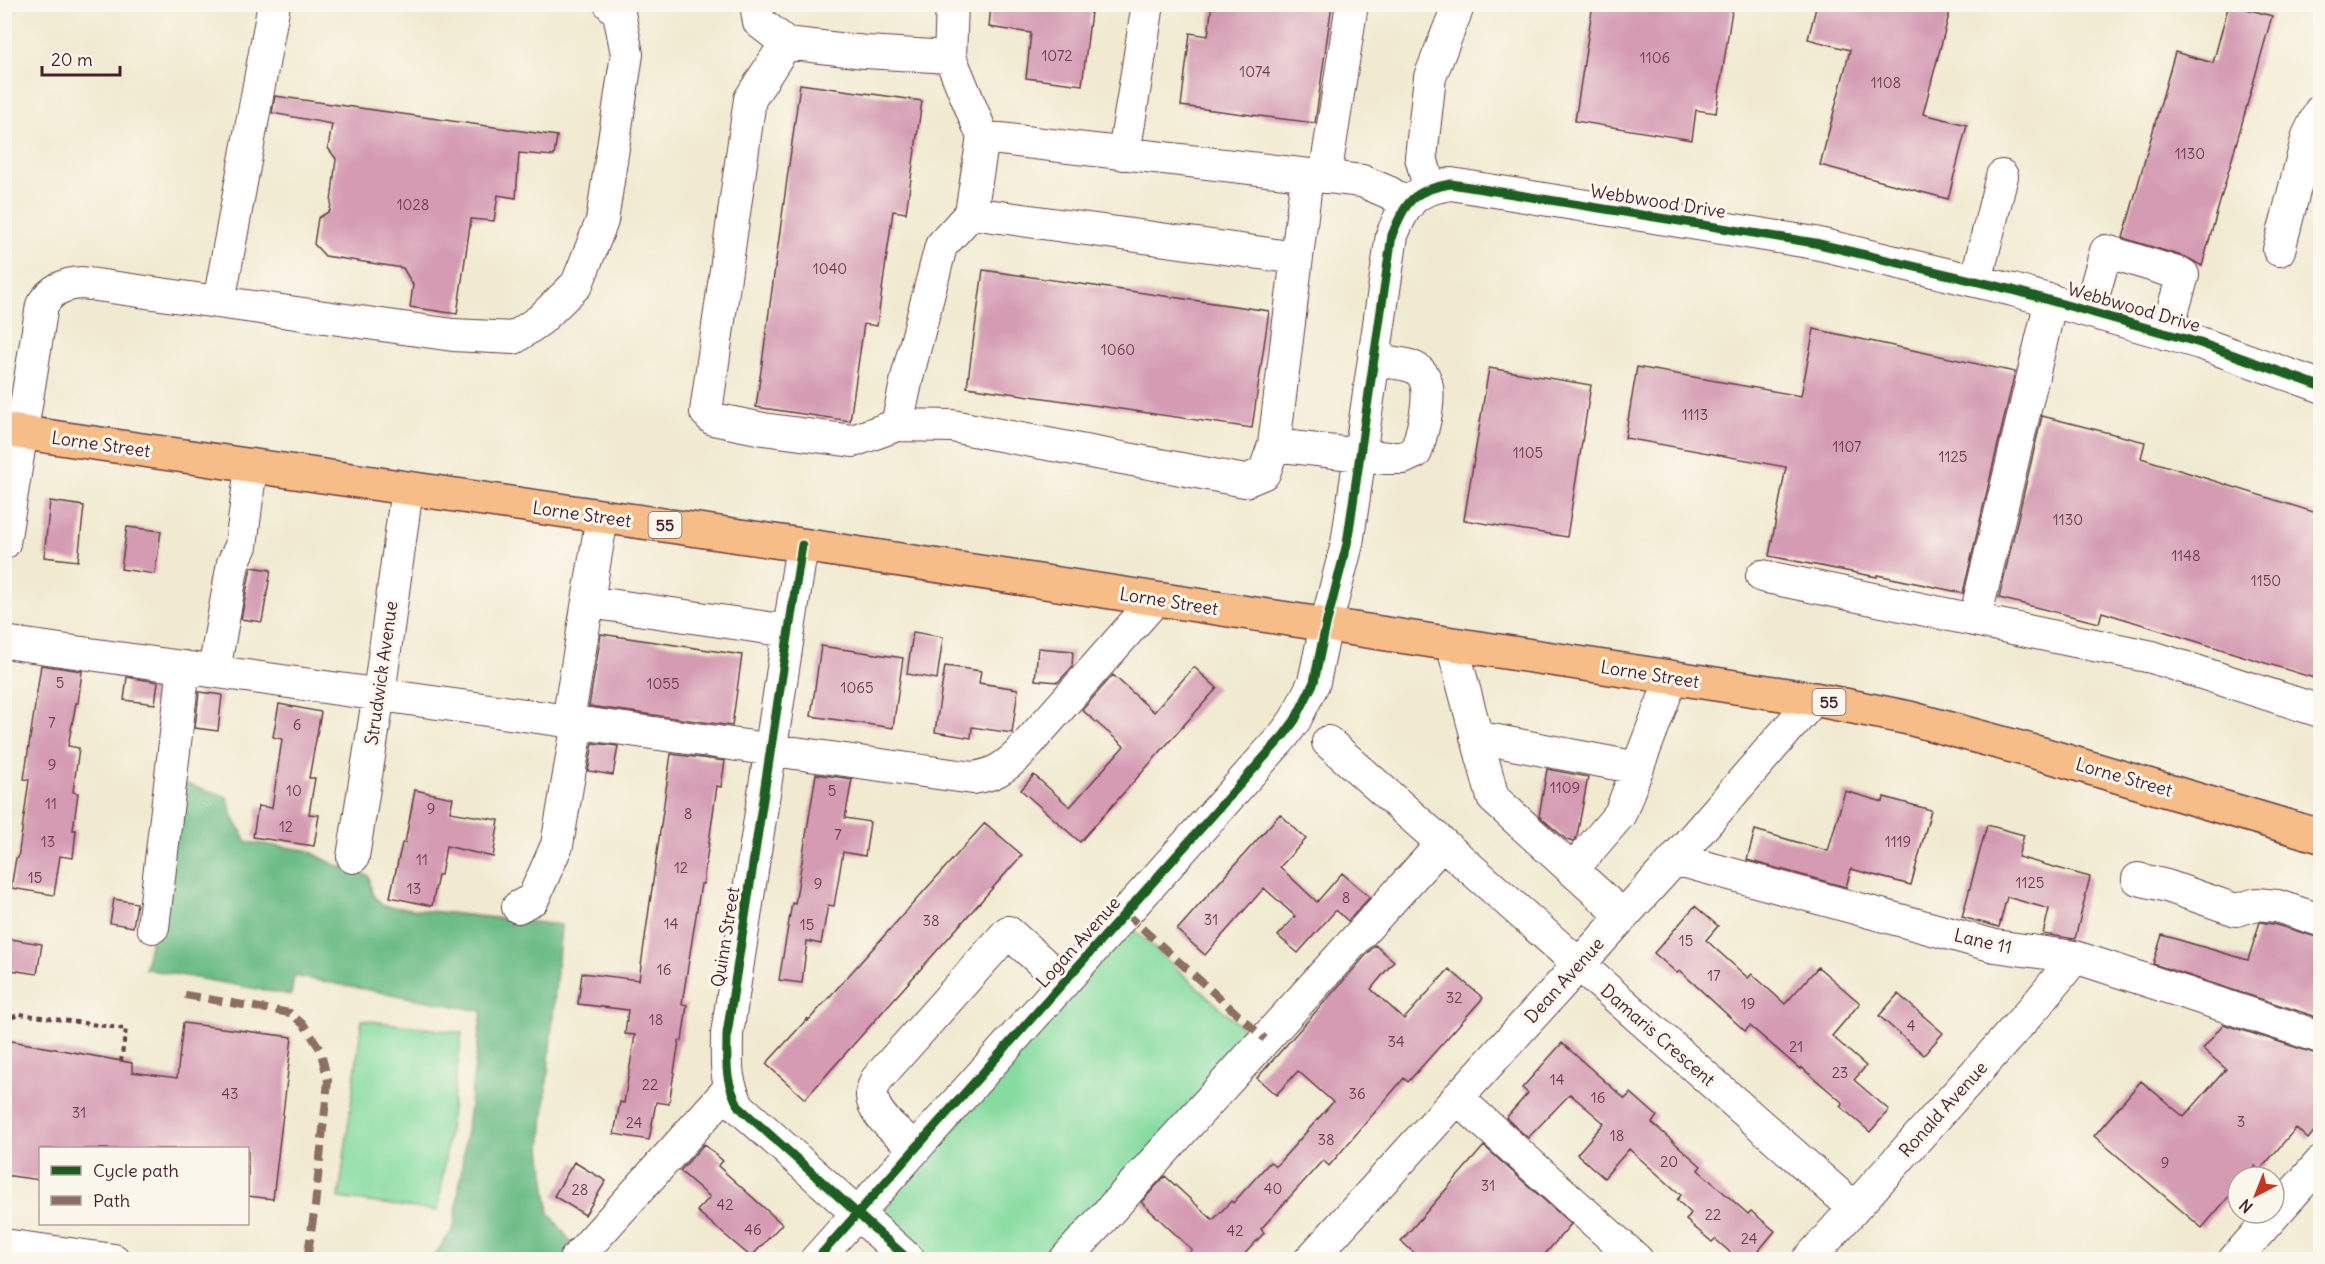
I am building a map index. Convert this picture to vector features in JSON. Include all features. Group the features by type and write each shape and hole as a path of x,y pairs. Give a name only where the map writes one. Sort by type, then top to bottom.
{"main road":[{"name":"Lorne Street","path":"13,431 802,545 1814,699 1909,718 2034,752 2320,836"}],"street":[{"path":"219,302 274,4"},
{"path":"4,543 13,431 42,305 54,290 67,284 82,283 453,335 514,338 540,320 577,284 602,221 627,54 619,13 610,4"},
{"path":"756,4 759,22 786,43 865,52 950,57"},
{"path":"897,425 941,246 971,213 983,137 950,57 952,4"},
{"path":"1124,154 1148,4"},
{"path":"786,43 750,99 706,412 714,419 762,429 853,441 897,425 952,426 1245,481 1264,473 1274,445 1297,258 1352,4"},
{"path":"1326,625 1347,544 1392,236 1401,214 1418,196 1430,77 1459,4"},
{"path":"2279,250 2308,136 2320,111"},
{"path":"983,137 1362,181 1390,193 1418,196"},
{"path":"1976,281 2002,176"},
{"name":"Webbwood Drive","path":"1418,196 1451,184 1815,243 2051,300 2200,343 2320,386"},
{"path":"971,213 1297,258"},
{"path":"2089,312 2106,251 2183,275 2166,333"},
{"path":"1975,620 2051,300"},
{"path":"1274,445 1360,456 1402,458 1416,452 1426,412 1427,381 1419,370 1397,363 1374,360"},
{"path":"153,927 199,669 233,563 241,546 251,466"},
{"name":"Strudwick Avenue","path":"353,857 379,694 407,489"},
{"path":"518,907 533,899 557,845 602,517"},
{"name":"Quinn Street","path":"729,1089 727,1034 802,545"},
{"path":"1762,576 2152,657 2320,711"},
{"path":"4,642 973,778 991,776 1002,770 1018,755 1156,598"},
{"path":"590,602 789,631"},
{"name":"Logan Avenue","path":"816,1260 1284,735 1295,720 1314,682 1326,625"},
{"path":"1452,644 1493,798 1623,916"},
{"path":"1572,870 1620,814 1671,677"},
{"name":"Dean Avenue","path":"1310,1260 1675,859 1814,699"},
{"path":"1476,737 1638,768"},
{"name":"Damaris Crescent","path":"1328,742 1854,1208"},
{"path":"1065,1260 1442,844"},
{"name":"Lane 11","path":"1675,859 1995,946 2075,957 2303,1031"},
{"path":"2138,879 2167,886 2236,910 2257,904 2277,906 2320,920"},
{"path":"916,1148 884,1119 875,1107 872,1094 876,1080 977,966 1008,932 1064,982"},
{"name":"Ronald Avenue","path":"1808,1260 2039,1002 2075,957"},
{"path":"574,1260 729,1089 739,1107 909,1260"},
{"path":"1457,1098 1637,1260"},
{"path":"2234,1260 2315,1179"},
{"path":"4,1245 100,1259"}],"path":[{"path":"4,1021 20,1014 126,1029 121,1061"}],"green space":[{"path":"183,783 227,797 234,819 247,842 307,850 333,864 369,876 372,894 383,906 561,925 541,1148 549,1213 579,1253 573,1260 432,1259 454,1228 482,1011 294,976 291,995 145,969"},
{"path":"1122,919 1259,1043 1062,1259 906,1259 858,1217"},
{"path":"362,1020 462,1033 438,1211 339,1198"}],"building":[{"path":"991,4 1092,4 1082,85 1026,78 1031,33 989,27"},
{"path":"1212,4 1332,4 1315,123 1181,106 1190,33 1208,36"},
{"path":"1593,4 1733,4 1716,113 1696,110 1692,140 1575,121"},
{"path":"1817,4 1940,4 1951,7 1923,114 1967,125 1948,199 1820,165 1850,50 1808,39"},
{"path":"2229,4 2272,16 2202,266 2188,258 2123,238 2175,52 2213,63"},
{"path":"800,84 922,101 906,213 893,211 877,326 864,324 850,421 756,407"},
{"path":"275,96 557,136 554,156 519,153 516,198 498,195 494,221 471,219 457,314 410,307 413,285 403,268 325,256 314,244 318,218 330,211 336,159 328,148 332,124 272,113"},
{"path":"983,270 1269,311 1252,428 967,387"},
{"path":"1814,329 2015,372 1963,593 1769,556 1786,467 1625,438 1637,367 1801,396"},
{"path":"1489,368 1591,385 1567,537 1464,520"},
{"path":"2042,416 2145,442 2141,458 2320,514 2320,680 2102,612 2099,623 1999,598"},
{"path":"50,501 84,506 78,561 44,557"},
{"path":"127,527 161,531 155,574 121,569"},
{"path":"251,567 271,570 262,622 241,619"},
{"path":"913,632 943,637 937,679 907,674"},
{"path":"601,634 742,655 732,726 589,706"},
{"path":"821,646 903,658 893,728 811,716"},
{"path":"1038,648 1073,651 1072,667 1058,682 1035,680"},
{"path":"41,665 82,671 78,703 76,703 68,746 79,748 73,792 78,793 73,830 76,830 73,858 60,856 54,895 11,888 16,858 18,858 29,780 24,779"},
{"path":"945,666 981,671 979,683 1018,689 1012,733 972,727 971,738 935,732"},
{"path":"1194,667 1217,688 1080,842 1021,790 1034,775 1070,807 1124,746 1082,710 1113,675 1154,712"},
{"path":"127,677 158,682 155,704 124,700"},
{"path":"199,692 222,695 218,731 195,728"},
{"path":"279,704 321,712 309,778 315,778 309,814 319,815 314,846 253,837 258,806 272,808 282,739 273,737"},
{"path":"593,743 618,746 613,775 588,771"},
{"path":"671,754 725,761 721,787 717,786 682,1004 687,1005 682,1041 679,1041 669,1104 656,1102 649,1140 614,1134 620,1102 624,1103 635,1035 625,1034 628,1010 578,1004 582,973 639,980"},
{"path":"1547,769 1588,777 1577,836 1573,842 1567,840 1539,816"},
{"path":"816,774 852,779 845,818 870,822 865,856 843,852 834,906 828,905 821,944 807,941 802,983 779,980 792,903 795,904"},
{"path":"415,790 453,798 450,812 499,820 493,857 446,846 432,906 390,897 402,843 405,843"},
{"path":"1845,791 1883,802 1884,797 1931,810 1911,885 1851,869 1846,887 1747,860 1755,830 1828,851"},
{"path":"1280,814 1306,839 1280,867 1317,902 1342,873 1370,897 1348,921 1336,910 1298,953 1278,936 1295,916 1264,888 1205,955 1177,930"},
{"path":"985,823 1022,855 805,1099 766,1064 808,1018 807,1022"},
{"path":"1987,825 2024,835 2018,857 2090,877 2075,939 2043,934 2049,909 2007,897 1999,927 1962,917"},
{"path":"114,899 137,903 133,927 110,923"},
{"path":"1695,906 1718,926 1706,940 1748,978 1752,974 1785,1004 1818,967 1860,1003 1832,1036 1866,1066 1854,1080 1889,1110 1870,1132 1840,1106 1843,1103 1801,1067 1800,1069 1750,1026 1745,1031 1680,971 1677,973 1654,953"},
{"path":"2260,922 2320,938 2320,1018 2153,964 2162,935 2248,960"},
{"path":"4,938 42,944 37,974 4,969"},
{"path":"1375,945 1394,961 1371,989 1404,1019 1449,969 1483,998 1408,1082 1404,1078 1329,1166 1323,1160 1261,1229 1264,1233 1239,1260 1183,1260 1192,1250 1141,1202 1165,1176 1213,1220 1231,1201 1233,1203 1270,1162 1276,1166 1333,1102 1298,1071 1276,1095 1257,1078"},
{"path":"1898,994 1943,1033 1924,1055 1879,1016"},
{"path":"183,1023 292,1037 273,1199 249,1196 249,1147 39,1147 39,1180 4,1175 6,1040 132,1063 132,1072 177,1078"},
{"path":"2223,1024 2320,1055 2320,1124 2308,1139 2296,1128 2264,1165 2226,1165 2226,1200 2202,1228 2094,1136 2141,1081 2184,1117 2226,1069 2203,1049"},
{"path":"1562,1043 1625,1099 1631,1093 1657,1116 1652,1123 1701,1166 1698,1170 1748,1214 1751,1211 1775,1231 1751,1260 1739,1260 1715,1239 1712,1242 1686,1220 1691,1213 1677,1200 1681,1195 1629,1149 1604,1178 1577,1154 1604,1123 1570,1094 1528,1138 1506,1118 1528,1093 1522,1088"},
{"path":"704,1144 723,1161 718,1166 782,1224 751,1257 697,1211 710,1197 680,1171"},
{"path":"1484,1146 1571,1224 1540,1260 1422,1260 1401,1241"},
{"path":"574,1162 606,1181 585,1215 554,1196"}],"marked path":[{"path":"1125,913 1265,1039"},
{"path":"185,995 290,1013 304,1025 320,1049 328,1081 307,1260"}],"cycle path":[{"path":"816,1260 1295,720 1314,682 1347,544 1392,235 1407,206 1419,194 1451,184 1815,243 2013,290 2200,343 2320,386"},
{"path":"802,545 727,1034 727,1072 739,1107 909,1260"}]}
